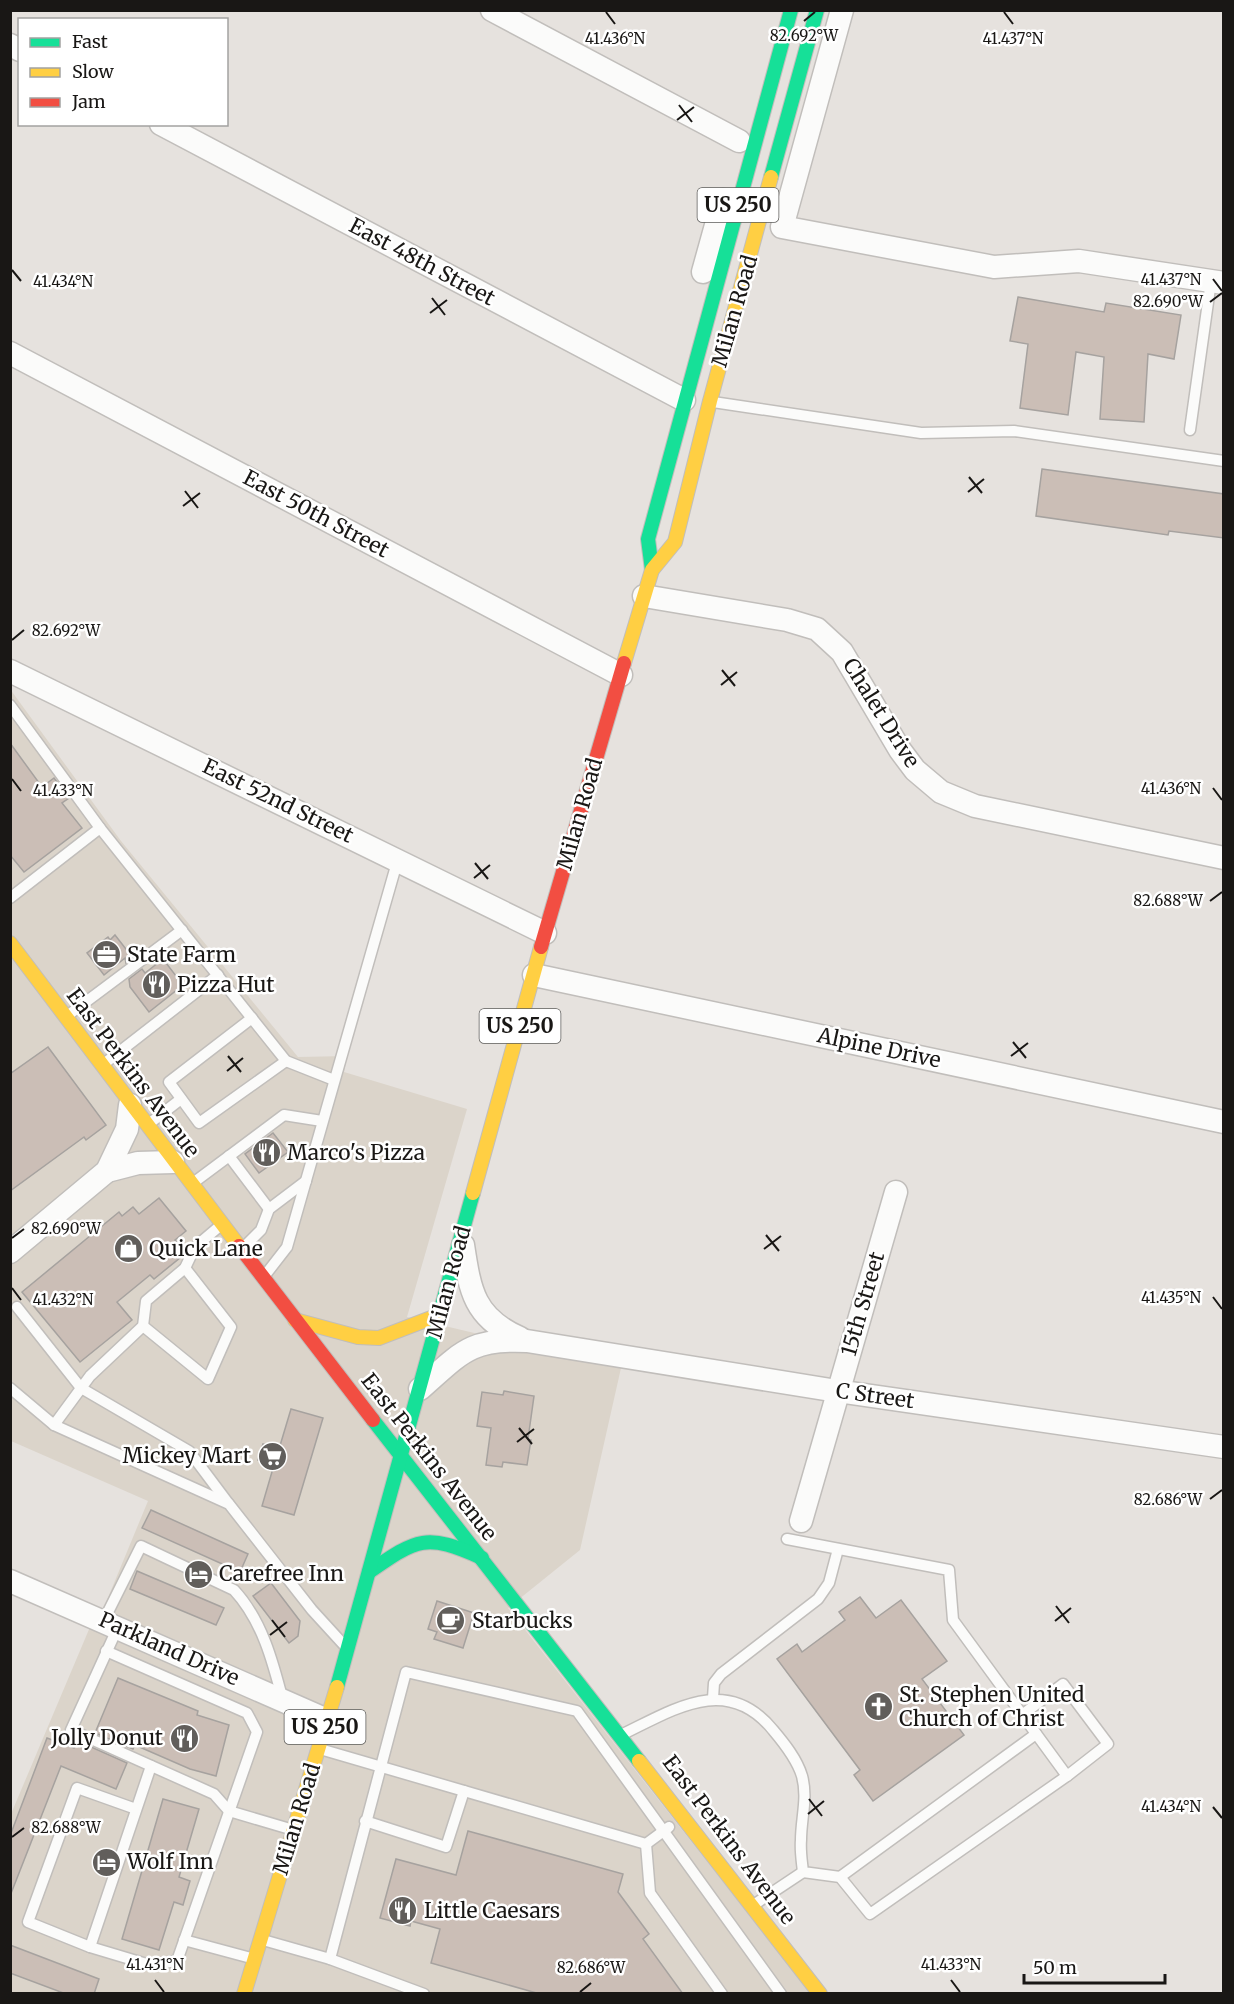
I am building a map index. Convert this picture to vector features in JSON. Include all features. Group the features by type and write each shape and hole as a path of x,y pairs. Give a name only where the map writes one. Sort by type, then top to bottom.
{"main road":[{"name":"Milan Road","path":"652,570 648,539 791,10"},
{"name":"Milan Road","path":"244,1994 348,1650 545,933 644,596 652,570 675,542 716,378 817,10"},
{"path":"716,378 744,328"},
{"path":"684,400 686,341"},
{"name":"East Perkins Avenue","path":"10,944 190,1185 402,1459 621,1735 820,1994"},
{"path":"295,1320 358,1337 379,1338 439,1315"},
{"path":"369,1572 408,1545 430,1539 451,1544 482,1558"}],"street":[{"path":"492,10 739,141"},
{"name":"Milan Road","path":"701,278 775,10"},
{"path":"842,10 781,232 994,267 1079,261 1217,282"},
{"name":"East 48th Street","path":"165,126 684,400"},
{"name":"East 50th Street","path":"10,353 621,675"},
{"name":"Chalet Drive","path":"644,596 787,620 820,632 842,652 910,763 927,782 948,795 975,806 1224,858"},
{"name":"East 52nd Street","path":"10,671 398,859 545,933"},
{"name":"Alpine Drive","path":"534,975 1224,1122"},
{"path":"10,1252 107,1171 127,1129 130,1105"},
{"path":"107,1171 138,1163 173,1161"},
{"name":"15th Street","path":"801,1521 896,1192"},
{"name":"C Street","path":"461,1236 470,1287 480,1310 500,1329 527,1341"},
{"name":"C Street","path":"420,1389 452,1360 476,1344 497,1340 527,1341 837,1391 1224,1447"},
{"name":"Parkland Drive","path":"10,1581 327,1720"}],"lane":[{"path":"1190,430 1217,282"},
{"path":"710,401 921,433 1014,431 1224,461"},
{"path":"12,710 100,828 286,1061 334,1080"},
{"path":"10,898 100,828"},
{"path":"262,1278 287,1247 398,859"},
{"path":"65,1018 182,930"},
{"path":"101,1066 218,975"},
{"path":"252,1018 169,1082 199,1123 286,1061"},
{"path":"146,1126 181,1099"},
{"path":"190,1185 284,1115 322,1121"},
{"path":"229,1156 269,1209"},
{"path":"241,1250 261,1230 269,1209 306,1181"},
{"path":"54,1425 90,1376 143,1326 146,1302 185,1268 195,1247 222,1225"},
{"path":"143,1326 208,1379 231,1327 185,1268"},
{"path":"17,1307 81,1388 189,1451 312,1610 348,1650"},
{"path":"10,1388 54,1425 229,1504"},
{"path":"787,1539 949,1570 953,1620 1066,1776"},
{"path":"283,1701 272,1655 246,1602 234,1590 141,1546 111,1624 106,1652 71,1730 214,1794 229,1811 293,1830"},
{"path":"713,1698 714,1683 721,1674 818,1599 829,1583 838,1549"},
{"path":"106,1652 246,1713 257,1732 177,1961 150,1965 90,1947 27,1922 77,1788 136,1809"},
{"path":"330,1959 379,1766 406,1672 577,1711 665,1830 781,1994"},
{"path":"213,1698 224,1673"},
{"path":"752,1906 803,1872 840,1877 870,1914 1108,1744 1063,1684 1022,1715"},
{"path":"621,1735 686,1704 713,1698 743,1705 768,1723 787,1746 801,1776 805,1805 801,1839 803,1872"},
{"path":"840,1877 1036,1734"},
{"path":"318,1749 646,1844"},
{"path":"90,1947 151,1766"},
{"path":"365,1821 446,1847 464,1791"},
{"path":"646,1844 684,1816"},
{"path":"646,1844 650,1893 722,1994"},
{"path":"260,1939 330,1959 423,1994"},
{"path":"184,1940 254,1959"}],"shaded area":[{"path":"10,689 121,841 298,1057 347,1056 344,1072 467,1109 407,1317 621,1368 580,1550 508,1608 810,1993 11,1993 11,1814 90,1627 95,1629 148,1501 11,1441"}],"building":[{"path":"1018,297 1104,312 1106,303 1181,315 1174,359 1148,354 1144,422 1100,419 1104,357 1076,352 1068,415 1020,408 1028,344 1010,341"},
{"path":"1042,469 1224,494 1224,538 1169,531 1168,535 1036,516"},
{"path":"10,743 42,787 54,778 69,798 62,803 82,828 24,872 10,855"},
{"name":"State Farm","path":"115,935 133,958 126,963 125,958 104,975 87,953 108,937 110,940"},
{"name":"Pizza Hut","path":"163,959 183,985 149,1012 130,987 129,979 142,969 145,973"},
{"path":"48,1047 106,1125 86,1140 84,1137 10,1191 10,1074"},
{"name":"Marco's Pizza","path":"273,1133 288,1152 259,1173 245,1154"},
{"path":"159,1198 186,1231 175,1240 182,1248 181,1257 154,1279 150,1275 117,1302 132,1320 80,1362 22,1292 119,1212 122,1216 133,1207 139,1214"},
{"path":"504,1391 534,1396 527,1465 503,1462 502,1467 486,1465 491,1428 477,1426 482,1392 503,1395"},
{"path":"291,1409 323,1418 294,1515 262,1506 274,1465 258,1460 263,1444 279,1449"},
{"path":"151,1510 248,1554 240,1572 142,1528"},
{"path":"137,1571 224,1608 216,1625 130,1589"},
{"path":"271,1583 300,1621 298,1636 289,1643 253,1596"},
{"name":"St. Stephen United Church of Christ","path":"860,1597 876,1618 901,1600 947,1661 922,1679 964,1735 873,1801 854,1775 860,1770 777,1659 797,1644 802,1652 845,1620 839,1612"},
{"name":"Starbucks","path":"437,1601 474,1613 463,1648 434,1639 437,1632 428,1629"},
{"path":"118,1678 198,1711 197,1715 229,1725 216,1776 190,1769 135,1745 133,1749 95,1733"},
{"path":"47,1738 74,1748 75,1744 88,1750 89,1746 127,1763 116,1789 61,1766 10,1896 10,1836"},
{"path":"163,1799 199,1809 179,1877 190,1881 183,1905 174,1902 159,1950 122,1939"},
{"path":"468,1831 623,1874 618,1892 649,1934 643,1939 683,1994 540,1994 431,1963 440,1929 411,1921 410,1926 380,1918 396,1859 456,1875"},
{"path":"10,1945 99,1979 94,1994 66,1994 10,1973"}],"traffic: fast":[{"path":"652,570 648,539 791,10"},
{"path":"771,177 817,10"},
{"path":"337,1687 473,1193"},
{"path":"373,1420 639,1761"},
{"path":"369,1572 399,1552 423,1543 435,1542 448,1545 482,1558"}],"traffic: slow":[{"path":"624,663 652,570 675,542 710,401 771,177"},
{"path":"10,943 239,1246"},
{"path":"473,1193 541,947"},
{"path":"295,1320 358,1337 379,1338 439,1315"},
{"path":"244,1994 337,1687"},
{"path":"639,1761 820,1994"}],"traffic: jam":[{"path":"541,947 624,663"},
{"path":"239,1246 373,1420"}],"place":[{"name":"State Farm","path":"106,955"},
{"name":"Pizza Hut","path":"156,985"},
{"name":"Marco's Pizza","path":"266,1153"},
{"name":"Quick Lane","path":"128,1249"},
{"name":"Mickey Mart","path":"272,1456"},
{"name":"Carefree Inn","path":"198,1574"},
{"name":"Starbucks","path":"451,1621"},
{"name":"St. Stephen United Church of Christ","path":"878,1707"},
{"name":"Jolly Donut","path":"184,1738"},
{"name":"Wolf Inn","path":"106,1862"},
{"name":"Little Caesars","path":"403,1911"}]}
